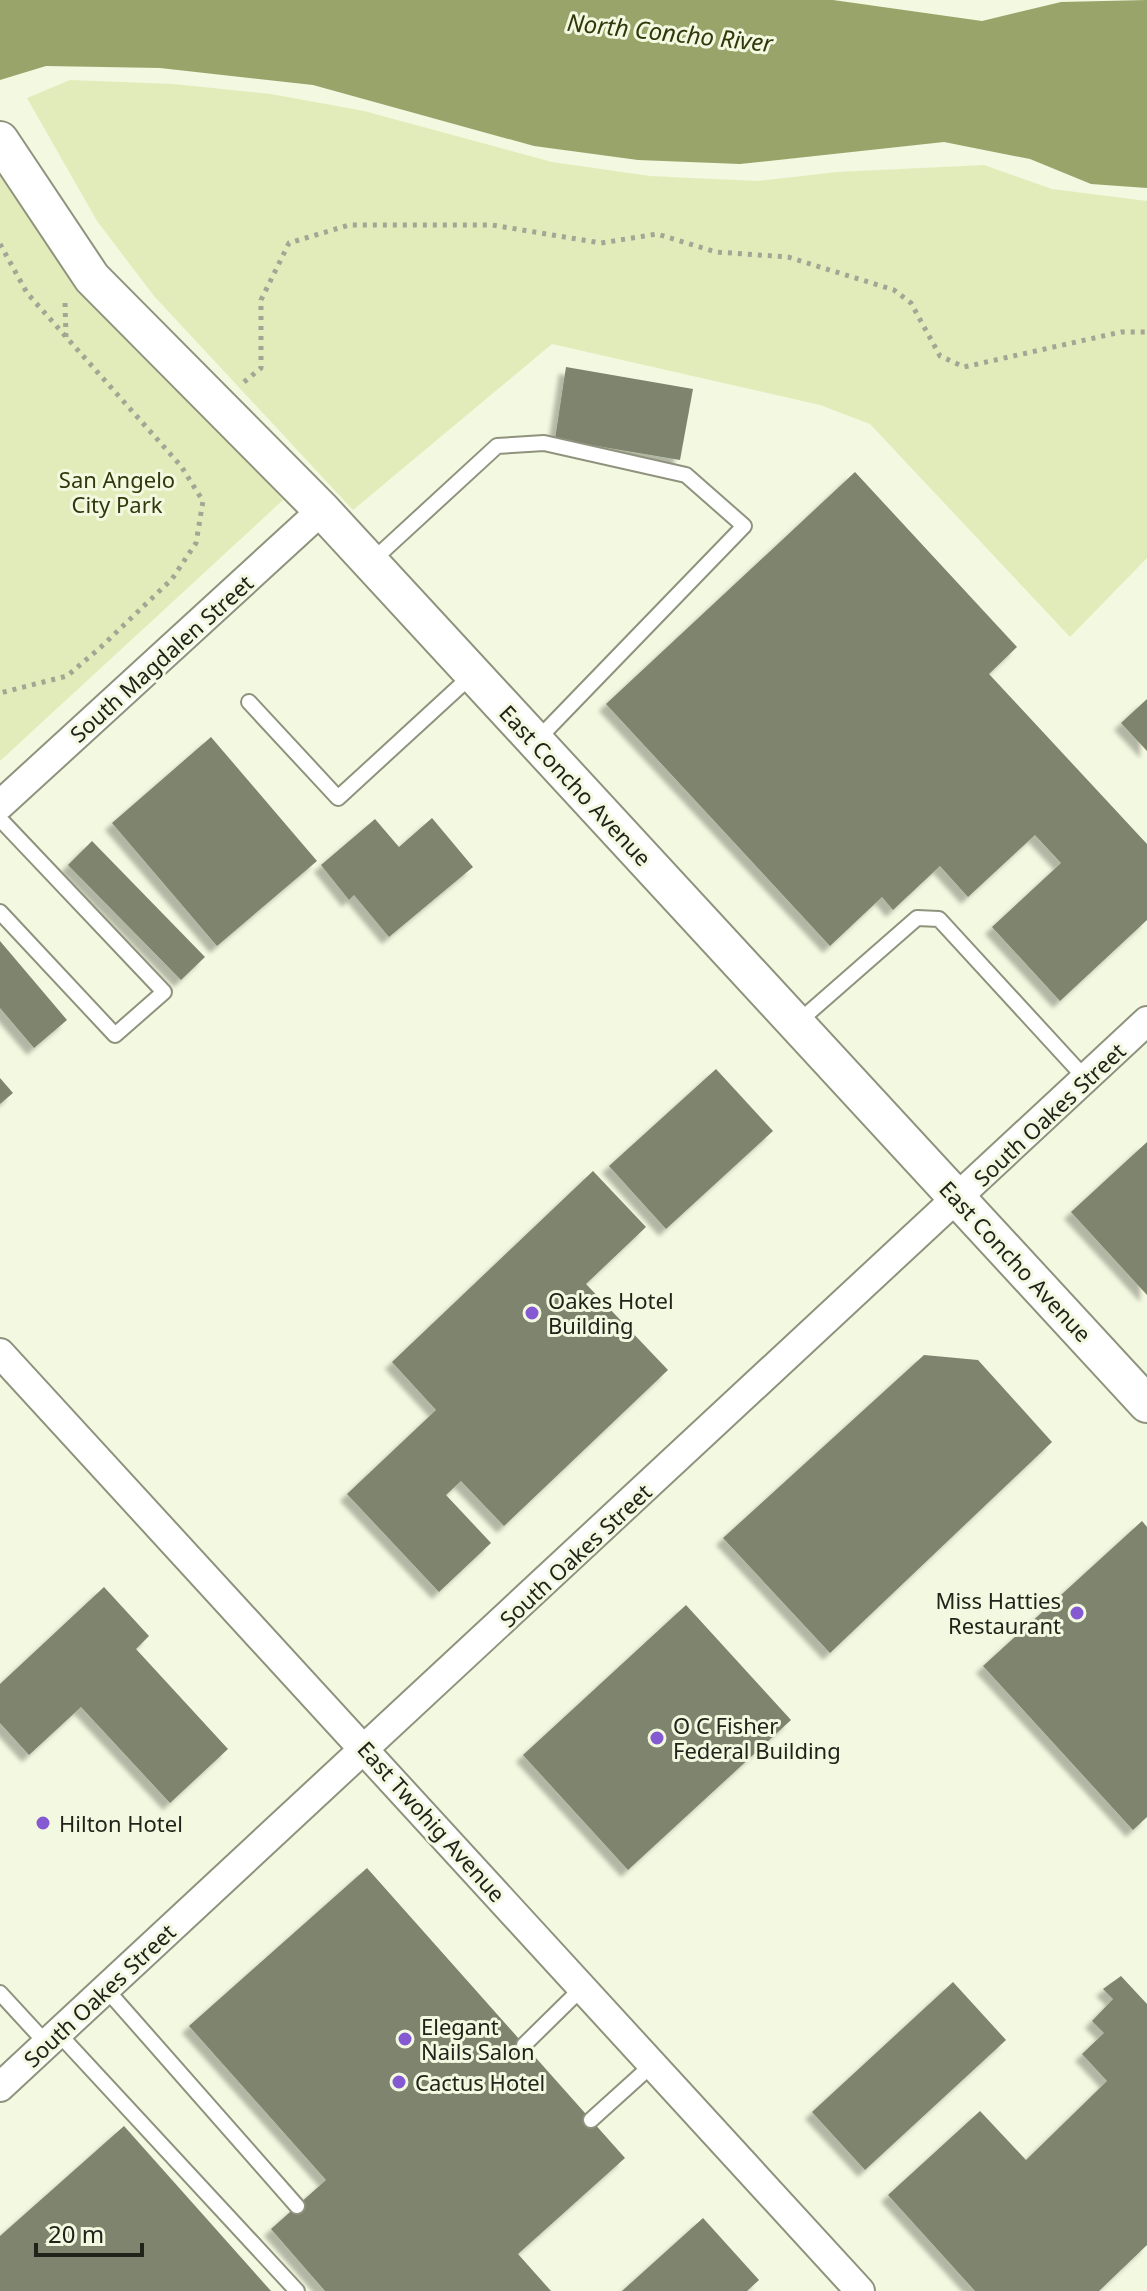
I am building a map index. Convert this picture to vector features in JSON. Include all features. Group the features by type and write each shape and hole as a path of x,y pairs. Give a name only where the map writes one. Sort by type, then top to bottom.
{"street":[{"name":"East Concho Avenue","path":"6,151 92,278 322,510 1147,1404"},
{"name":"South Magdalen Street","path":"0,805 322,510"},
{"name":"South Oakes Street","path":"0,2087 1147,1021"},
{"name":"East Twohig Avenue","path":"0,1353 860,2291"}],"lane":[{"path":"369,564 497,446 544,443 686,475 744,526 536,742"},
{"path":"249,702 338,798 473,674"},
{"path":"0,819 164,992 115,1035 0,912"},
{"path":"797,1024 917,918 939,919 1086,1079"},
{"path":"524,2045 583,1987"},
{"path":"106,1989 297,2206"},
{"path":"0,1993 53,2038 297,2291"},
{"path":"591,2120 653,2064"}],"path":[{"path":"215,404 261,368 261,300 289,243 349,225 492,225 601,243 657,234 716,252 788,257 894,290 911,303 940,356 964,367 1121,332 1147,332"},
{"path":"0,244 27,293 181,466 203,501 196,543 172,579 101,647 67,676 0,693"}],"green space":[{"path":"70,80 174,84 271,94 364,111 552,162 650,176 758,181 837,172 984,165 1052,189 1147,201 1147,558 1070,637 870,424 820,405 552,344 353,510 154,296 97,221 27,98"},
{"name":"San Angelo City Park","path":"0,165 70,263 283,500 0,761"}],"water":[{"name":"North Concho River","path":"0,0 833,0 982,21 1061,2 1147,0 1147,188 1091,184 1030,159 944,142 740,164 638,160 534,146 313,85 160,68 46,66 0,80"}],"building":[{"path":"566,367 693,389 680,460 555,439"},
{"path":"855,472 1017,647 989,674 1147,844 1147,920 1060,1001 992,927 1061,863 1035,835 968,897 940,866 893,910 882,897 830,946 606,704"},
{"path":"1147,699 1147,751 1121,723"},
{"path":"211,737 317,861 217,946 112,823"},
{"path":"432,818 473,867 389,937 354,895 349,900 321,865 375,819 399,847"},
{"path":"92,841 205,957 181,980 68,865"},
{"path":"0,941 67,1020 34,1048 0,1008"},
{"path":"716,1069 773,1131 666,1229 609,1166"},
{"path":"0,1078 13,1093 0,1104"},
{"path":"1147,1142 1147,1295 1071,1212"},
{"path":"593,1171 646,1227 586,1284 668,1370 504,1526 461,1481 446,1495 491,1543 439,1592 347,1494 436,1410 392,1362"},
{"path":"924,1355 978,1360 1052,1442 830,1653 723,1538"},
{"path":"1142,1521 1147,1527 1147,1817 1133,1830 983,1666"},
{"path":"104,1587 149,1636 136,1649 228,1749 170,1803 81,1707 29,1755 0,1723 0,1684"},
{"name":"O C Fisher Federal Building","path":"686,1605 791,1720 628,1870 523,1755"},
{"name":"Cactus Hotel","path":"367,1868 625,2158 518,2254 551,2291 325,2291 271,2229 326,2180 189,2026"},
{"path":"1121,1976 1147,2004 1147,2245 1099,2291 975,2291 888,2195 980,2111 1026,2160 1107,2081 1082,2054 1104,2033 1092,2021 1113,1999 1103,1989"},
{"path":"953,1982 1006,2040 865,2170 812,2112"},
{"path":"124,2126 271,2291 0,2291 0,2236"},
{"path":"703,2218 759,2280 747,2291 622,2291"}],"place":[{"name":"Oakes Hotel Building","path":"532,1313"},
{"name":"Miss Hatties Restaurant","path":"1077,1613"},
{"name":"O C Fisher Federal Building","path":"657,1738"},
{"name":"Hilton Hotel","path":"43,1823"},
{"name":"Elegant Nails Salon","path":"405,2039"},
{"name":"Cactus Hotel","path":"399,2082"}]}
